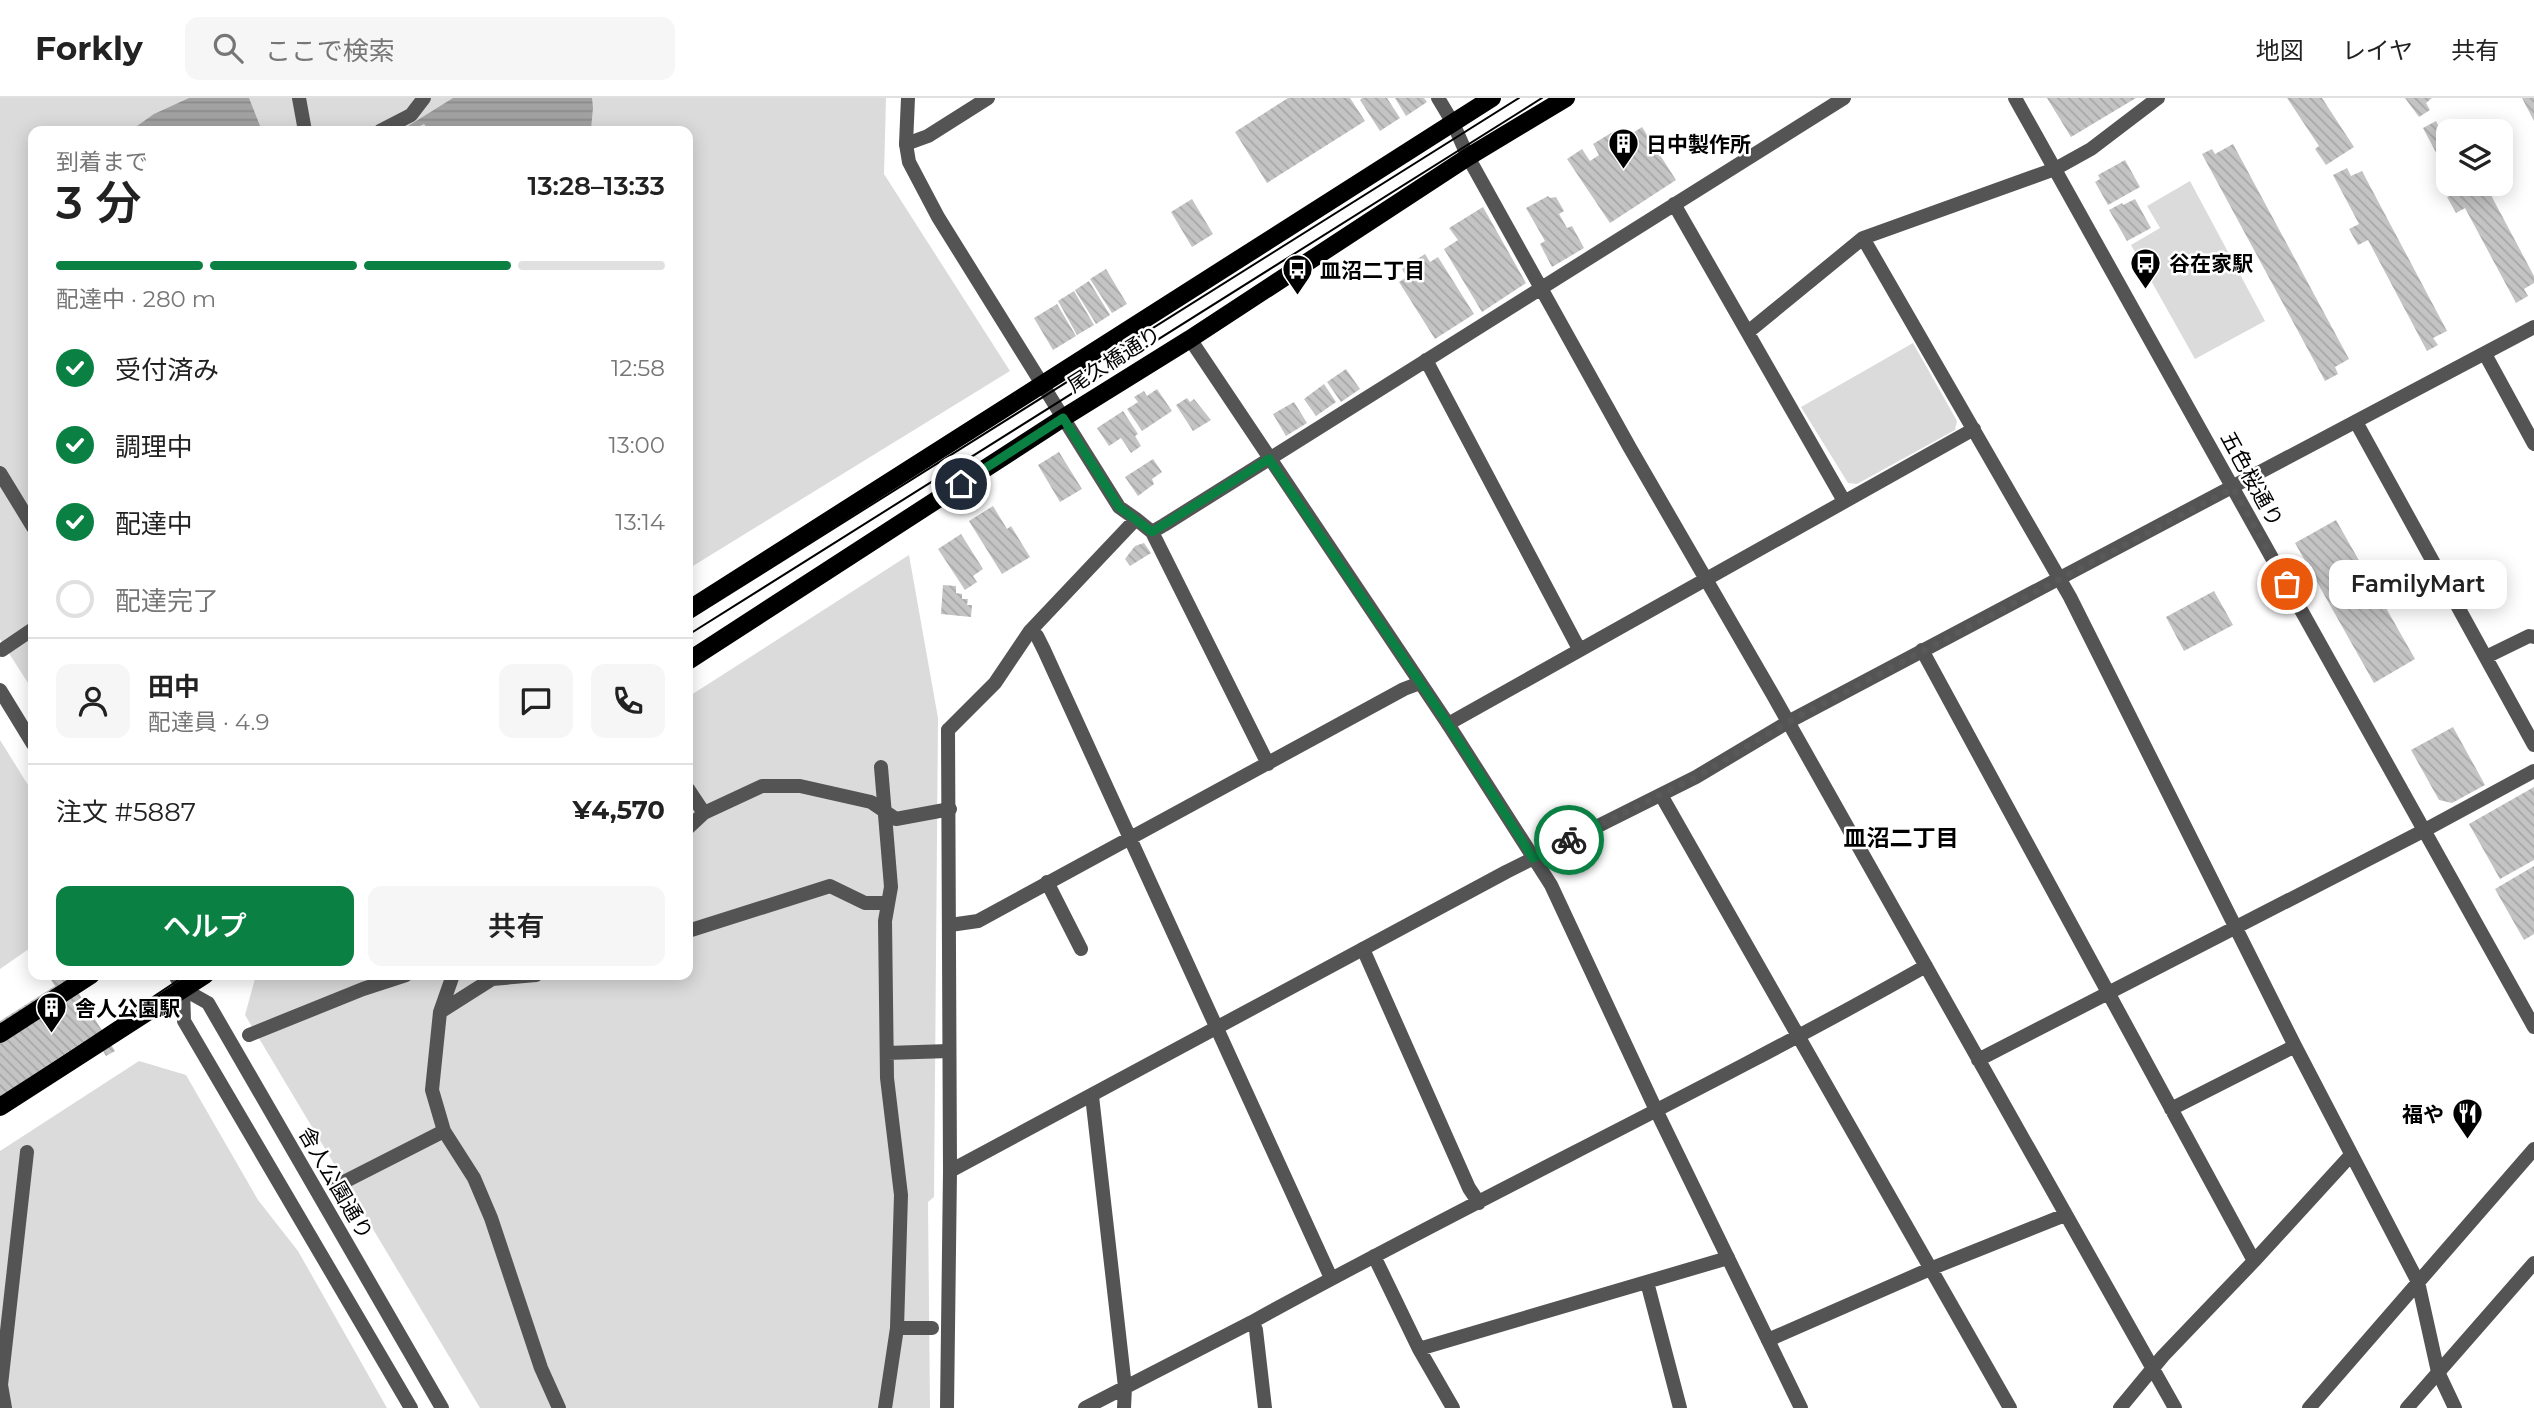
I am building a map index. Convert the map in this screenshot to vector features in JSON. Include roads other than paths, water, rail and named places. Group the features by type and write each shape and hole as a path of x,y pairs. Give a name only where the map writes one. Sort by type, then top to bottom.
{"main road":[{"name":"尾久橋通り","path":"693,607 1492,98"},
{"name":"尾久橋通り","path":"693,658 1468,157 1566,98"},
{"path":"0,1034 83,980"},
{"path":"0,1107 179,982"}],"street":[{"path":"299,98 304,126"},
{"path":"390,126 411,115 424,98"},
{"path":"908,98 906,144 909,162 938,216 1119,507 1152,532 1268,765"},
{"path":"906,144 928,136 988,98"},
{"path":"1438,98 1630,448 1788,722 2175,1408"},
{"path":"1152,532 1844,98"},
{"name":"五色桜通り","path":"2015,98 2534,1027"},
{"path":"1748,332 1863,239 2055,169 2085,154 2158,98"},
{"path":"1674,204 1844,501"},
{"path":"1863,239 2059,577 2295,1046 2418,1282 2438,1372 2455,1408"},
{"path":"950,1171 1533,858 1696,777 1788,722 2534,327"},
{"path":"1190,339 1448,724 1551,885 1656,1110 1801,1408"},
{"path":"2484,354 2534,444"},
{"path":"1426,360 1579,649"},
{"path":"2356,422 2534,745"},
{"path":"1448,724 1973,429"},
{"path":"0,473 28,519"},
{"path":"947,1408 950,1171 948,730 995,683 1030,631 1136,519"},
{"path":"1030,631 1037,636 1044,650 1331,1278"},
{"path":"2,650 28,632"},
{"path":"2486,657 2529,636 2534,637"},
{"path":"1923,650 2254,1261"},
{"path":"950,925 978,921 1404,689 1420,683"},
{"path":"0,690 28,736"},
{"path":"881,767 891,887 885,921 887,1078 901,1195 897,1328 885,1408"},
{"path":"1978,1060 2534,771"},
{"path":"693,823 704,813 762,786 800,786 871,802 896,819 950,809"},
{"path":"1661,795 2010,1408"},
{"path":"693,796 704,813"},
{"path":"1047,882 1081,950"},
{"path":"693,929 830,886 865,903 888,903"},
{"path":"1363,949 1469,1188 1479,1203"},
{"path":"1085,1408 1926,966"},
{"path":"249,1035 391,980"},
{"path":"451,980 440,1012 432,1090 444,1131 474,1178 491,1218 541,1368 559,1408"},
{"path":"440,1012 490,980"},
{"path":"179,982 184,1021 411,1408"},
{"name":"舎人公園通り","path":"179,982 208,1003 442,1408"},
{"path":"2171,1108 2295,1046"},
{"path":"887,1053 949,1051"},
{"path":"1092,1096 1125,1387 1124,1408"},
{"path":"336,1186 444,1131"},
{"path":"2309,1408 2534,1149"},
{"path":"5,1408 1,1385 27,1153"},
{"path":"2120,1408 2153,1368 2351,1155"},
{"path":"1769,1340 1930,1269 2065,1215"},
{"path":"1374,1256 1419,1349 1453,1408"},
{"path":"1419,1349 1728,1258"},
{"path":"2407,1408 2534,1263"},
{"path":"1647,1282 1680,1408"},
{"path":"1252,1322 1256,1330 1265,1408"},
{"path":"897,1328 932,1328"}],"tram line":[{"path":"693,617 1519,98"},
{"path":"693,632 1542,98"},
{"path":"0,1033 87,980"},
{"path":"0,1099 178,980"}],"place":[{"name":"日中製作所","path":"1623,171"},
{"name":"谷在家駅","path":"2146,290"},
{"name":"皿沼二丁目","path":"1297,297"},
{"name":"FamilyMart","path":"2287,584"},
{"name":"舎人公園駅","path":"52,1035"},
{"name":"福や","path":"2467,1141"}],"district":[{"name":"皿沼二丁目","path":"1901,838"}]}
